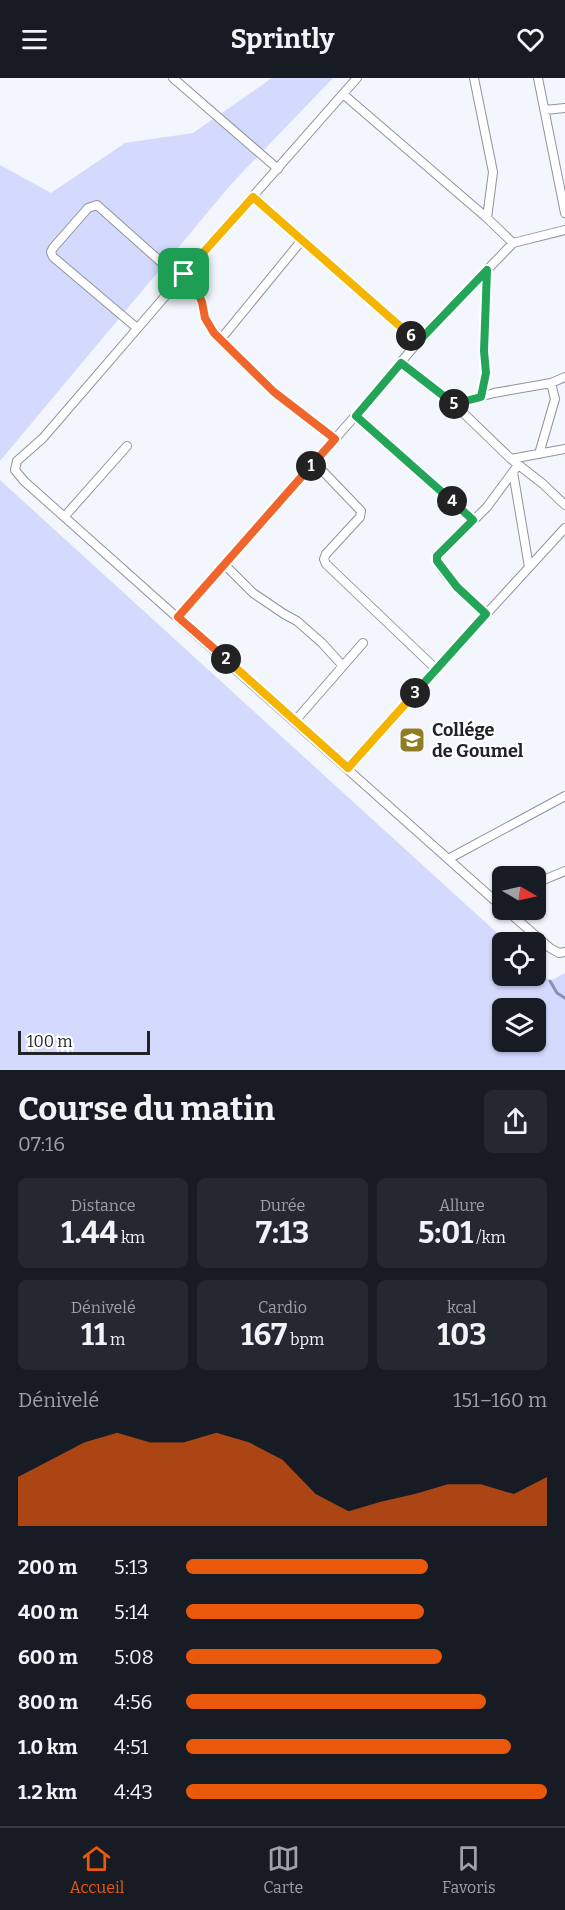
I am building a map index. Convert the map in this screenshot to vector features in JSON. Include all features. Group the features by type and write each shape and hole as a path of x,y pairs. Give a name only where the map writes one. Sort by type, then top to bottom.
{"street":[{"path":"173,78 278,169"},
{"path":"357,78 43,438 15,466 17,473 24,481 492,893"},
{"path":"474,78 492,172 487,218"},
{"path":"538,78 565,213"},
{"path":"343,94 513,243"},
{"path":"544,110 565,108"},
{"path":"253,197 418,342"},
{"path":"137,328 51,252 88,208 97,205 195,287 202,302 205,318 220,340 274,392 335,439"},
{"path":"178,617 356,416 418,342 513,243 565,230"},
{"path":"220,340 302,240"},
{"path":"481,397 486,373 484,351 487,270"},
{"path":"401,363 453,404 565,505"},
{"path":"453,404 551,383 565,377"},
{"path":"539,454 555,399 551,383"},
{"path":"356,416 473,520"},
{"path":"64,516 127,446"},
{"path":"515,462 565,449"},
{"path":"314,462 361,511 360,517 326,554 324,559 326,564 436,669"},
{"path":"515,462 513,472 529,567"},
{"path":"486,614 457,587 437,561 437,556 487,507 513,472"},
{"path":"348,768 564,529"},
{"path":"564,529 565,539"},
{"path":"224,564 253,593 297,621 342,665"},
{"path":"295,721 363,643"},
{"path":"450,858 565,796"},
{"path":"546,879 565,871"},
{"path":"518,920 550,948 559,953 565,952"}],"shaded area":[{"path":"272,78 333,78 233,182 0,461 0,165 51,193 125,143 193,133"},
{"path":"0,480 496,932 492,932 492,986 546,986 546,977 550,981 565,973 565,1070 0,1070"}],"waterway":[{"path":"550,981 557,993 565,998"}],"place":[{"name":"Collége de Goumel","path":"412,740"}],"route":[{"path":"253,197 418,342 487,270 484,351 486,373 481,397 453,404 401,363 356,416 473,520 437,556 437,561 457,587 486,614 348,768 178,617 335,439 274,392 214,333 205,318 202,302 195,287 184,274 253,197"}]}
